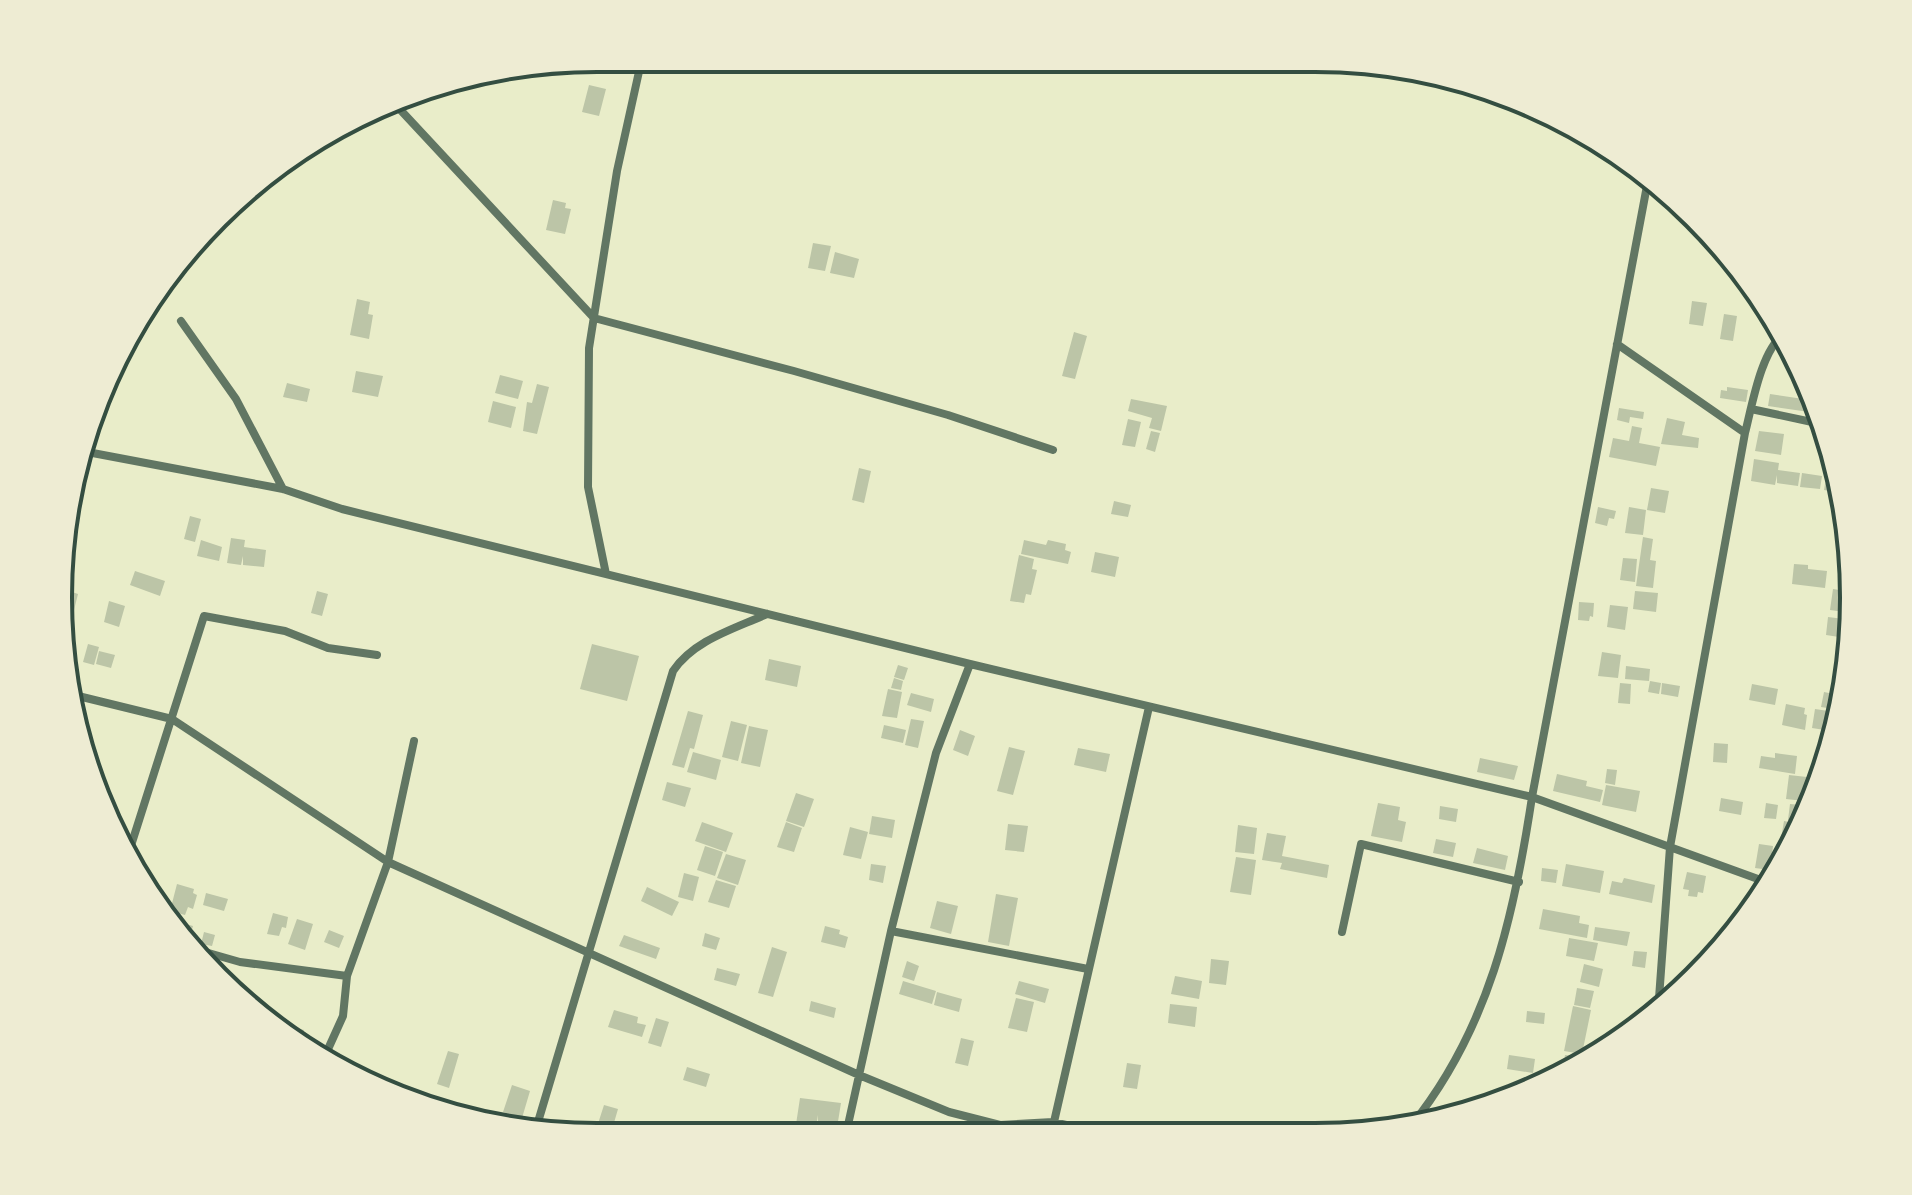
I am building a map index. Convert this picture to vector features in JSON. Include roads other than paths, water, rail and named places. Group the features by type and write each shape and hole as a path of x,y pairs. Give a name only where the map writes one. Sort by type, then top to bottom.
{"street":[{"path":"606,574 588,487 589,348 617,171 639,72"},
{"path":"401,110 594,318 948,415 1053,450"},
{"path":"1421,1112 1450,1072 1468,1039 1503,942 1519,882 1532,797 1647,191"},
{"path":"181,321 236,399 283,489"},
{"path":"1659,994 1670,847 1745,433 1762,370 1774,343"},
{"path":"1617,344 1745,433"},
{"path":"1751,409 1809,421"},
{"path":"93,453 283,489 342,509 767,614 1532,797 1758,879"},
{"path":"539,1120 673,671 684,656 698,646 767,614"},
{"path":"132,842 204,616 285,631 328,648 377,655"},
{"path":"848,1123 891,931 936,753 970,664"},
{"path":"81,697 172,719 388,862 859,1075 949,1112 992,1123"},
{"path":"1053,1122 1149,707"},
{"path":"328,1049 343,1016 347,976 388,862 414,741"},
{"path":"1342,932 1361,844 1519,882"},
{"path":"891,931 1088,969"},
{"path":"211,954 240,962 347,976"},
{"path":"1035,1123 1057,1123"}]}
